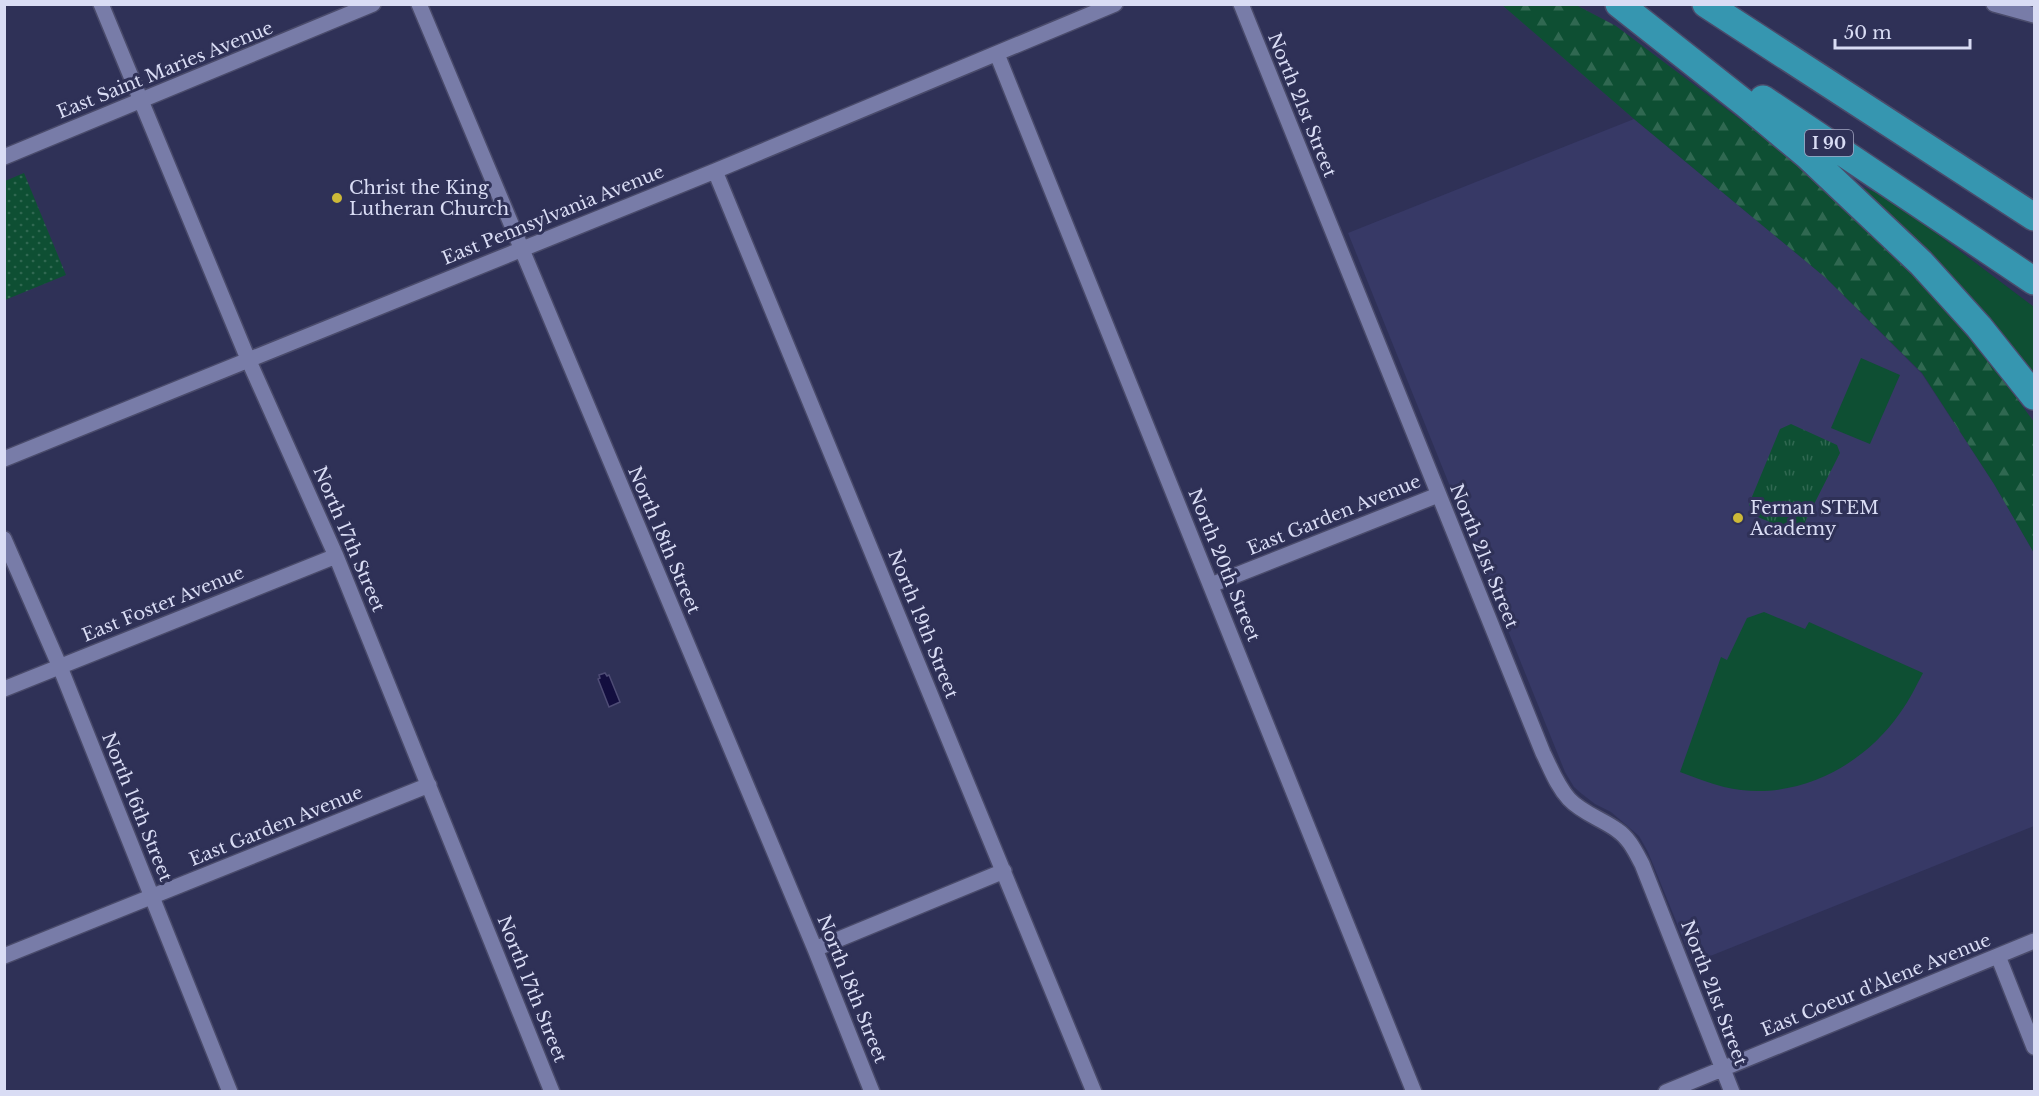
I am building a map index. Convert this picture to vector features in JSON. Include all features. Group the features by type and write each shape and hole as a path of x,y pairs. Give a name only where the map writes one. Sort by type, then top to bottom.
{"highway":[{"name":"I 90","path":"1621,4 2034,281"},
{"path":"1621,4 1808,156 1929,272 1979,327 2034,396"},
{"name":"I 90","path":"1706,4 2034,217"}],"street":[{"name":"North 17th Street","path":"101,4 248,359 336,556 552,1092"},
{"name":"East Saint Maries Avenue","path":"4,157 374,4"},
{"name":"North 18th Street","path":"419,4 815,949 872,1092"},
{"name":"East Pennsylvania Avenue","path":"4,459 714,171 1115,4"},
{"name":"North 21st Street","path":"1241,4 1438,495 1555,778 1570,800 1579,808 1618,830 1631,843 1642,864 1732,1092"},
{"path":"1995,4 2034,15"},
{"name":"North 20th Street","path":"997,54 1414,1092"},
{"name":"North 19th Street","path":"714,171 1094,1092"},
{"name":"East Garden Avenue","path":"1212,585 1438,495"},
{"name":"North 16th Street","path":"4,539 60,667 230,1092"},
{"name":"East Foster Avenue","path":"4,689 336,556"},
{"name":"East Garden Avenue","path":"4,956 429,785"},
{"path":"815,949 1004,870"},
{"name":"East Coeur d'Alene Avenue","path":"1666,1092 2034,941"},
{"path":"1998,956 2034,1047"}],"shaded area":[{"name":"Fernan STEM Academy","path":"1634,119 1826,278 1922,374 1994,484 2034,553 2034,826 1693,963 1648,852 1639,836 1611,812 1582,794 1574,787 1565,772 1348,233"},
{"path":"605,673 609,675 620,702 609,707 598,679 599,675"}],"green space":[{"path":"1502,5 1576,5 1616,26 1781,150 1871,230 1970,334 2034,422 2034,553 1994,484 1922,373 1826,278 1634,119"},
{"path":"24,173 66,275 5,300 5,181"},
{"path":"1859,188 1865,188 1891,199 2034,307 2034,381"},
{"path":"1861,358 1900,375 1870,444 1831,428"},
{"path":"1791,424 1837,445 1840,453 1805,522 1808,528 1796,533 1753,515 1749,504 1780,429"},
{"path":"1764,612 1805,629 1809,622 1923,673 1903,708 1884,733 1866,750 1823,777 1775,790 1749,791 1724,787 1680,772 1721,657 1727,660 1747,618"}],"place":[{"name":"Christ the King Lutheran Church","path":"337,198"},
{"name":"Fernan STEM Academy","path":"1738,518"}]}
